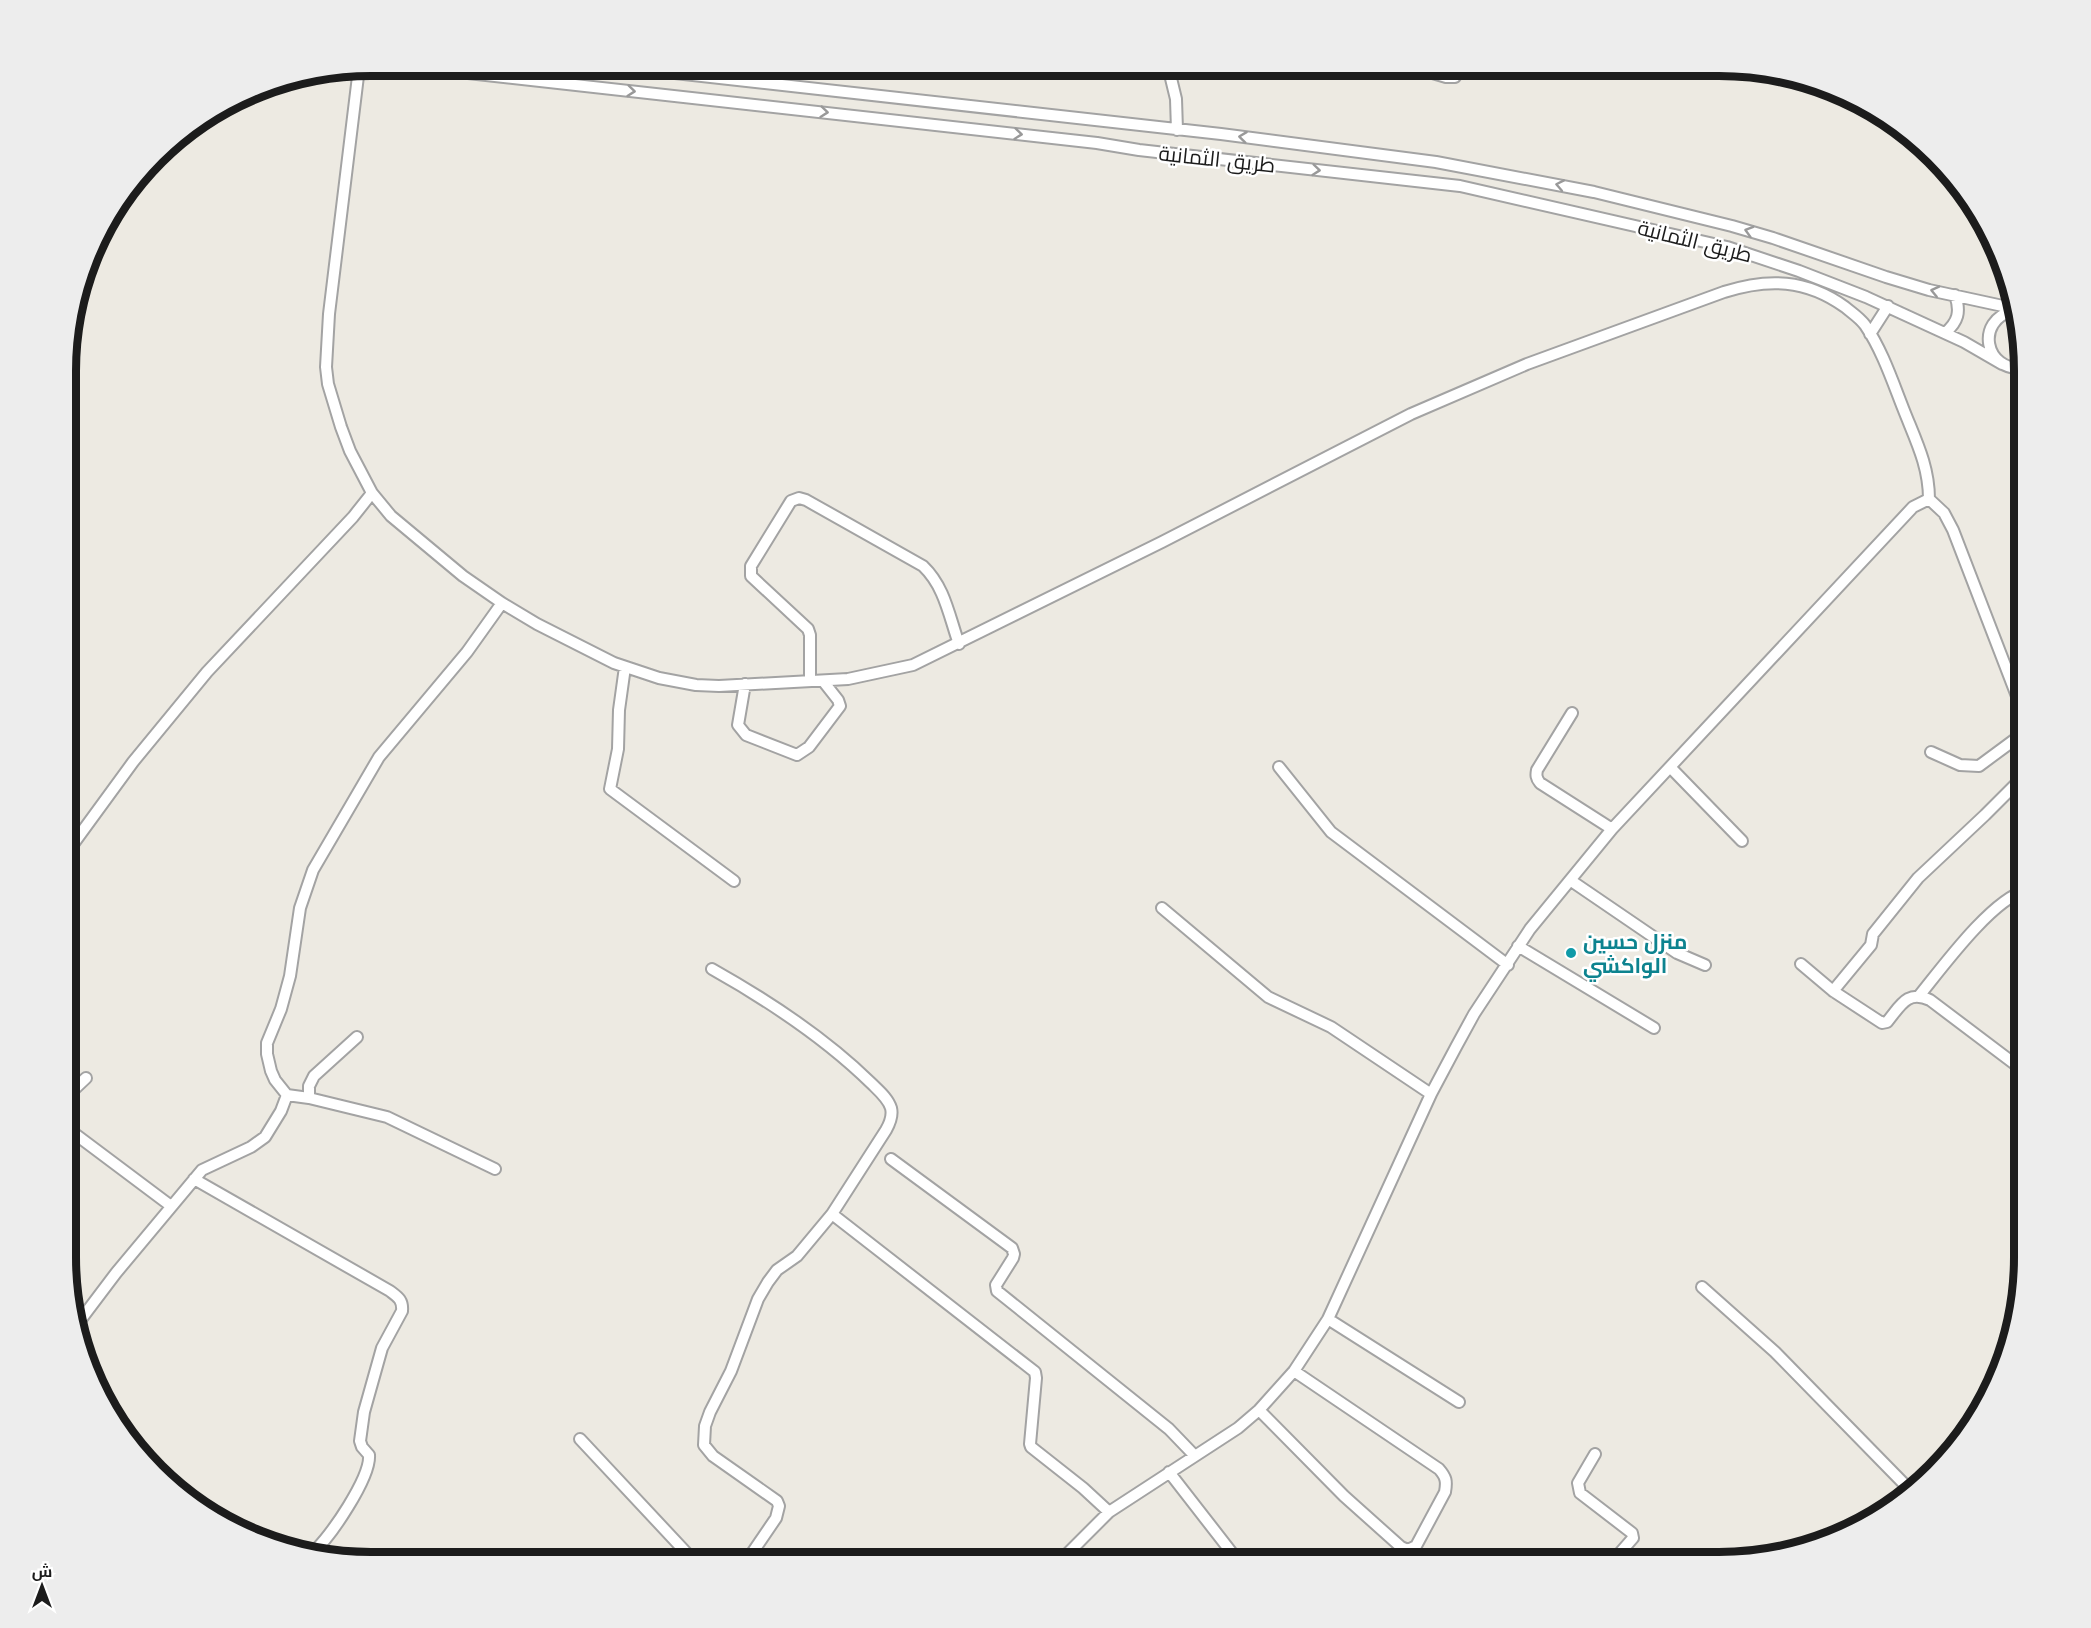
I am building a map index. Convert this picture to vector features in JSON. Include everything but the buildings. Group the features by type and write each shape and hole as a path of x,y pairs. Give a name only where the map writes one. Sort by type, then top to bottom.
{"street":[{"name":"طريق الثمانية","path":"495,76 1460,186 1727,247 1799,270 1888,306 2002,364 2014,367"},
{"path":"700,76 1436,162 1594,192 1732,226 1886,277 2007,308"},
{"path":"1171,76 1176,93 1177,130"},
{"path":"358,77 328,314 326,367 328,384 350,452 372,493 385,510 463,576 502,603 569,642 626,667 658,678 696,685 848,679 913,665 959,644 1411,414 1527,364 1724,292 1764,282 1811,288 1838,302 1858,317 1870,334 1886,363 1927,471 1929,499 1944,513 1953,530 2014,688"},
{"path":"1945,333 1953,327 1959,316 1959,306 1955,295"},
{"path":"1870,334 1888,306"},
{"path":"2002,364 1989,345 1989,332 1996,320 2008,311"},
{"path":"76,840 133,762 207,672 353,518 372,493"},
{"path":"810,681 808,629 750,573 751,566 791,501 795,499 806,500 923,566 933,575 942,591 959,644"},
{"path":"1069,1552 1109,1512 1238,1428 1259,1410 1294,1371 1328,1319 1431,1094 1474,1014 1508,965 1518,946 1549,904 1612,829 1913,507 1929,499"},
{"path":"495,1170 387,1117 287,1095 271,1071 267,1043 281,1009 290,976 300,908 313,870 379,757 467,652 502,603"},
{"path":"626,667 619,710 618,749 610,789 734,881"},
{"path":"745,684 738,725 741,731 797,755 809,747 840,706 823,681"},
{"path":"1572,714 1536,775 1540,783 1612,829"},
{"path":"1931,752 1960,765 1979,766 2014,740"},
{"path":"1279,767 1331,832 1508,965"},
{"path":"1670,767 1742,841"},
{"path":"1833,991 1871,945 1873,934 1918,878 2014,785"},
{"path":"1570,880 1677,953 1705,964"},
{"path":"1919,996 1973,930 2014,893"},
{"path":"1162,908 1268,997 1331,1027 1431,1094"},
{"path":"1518,946 1654,1028"},
{"path":"1801,964 1833,991 1882,1023 1887,1022 1910,997 1919,996 1930,1000 2014,1063"},
{"path":"712,969 743,986 812,1032 864,1075 889,1104 891,1117 886,1130 832,1214 797,1256 777,1270 768,1282 758,1299 731,1371 705,1426 704,1445 713,1456 777,1501 779,1506 776,1518 753,1552"},
{"path":"309,1098 309,1086 314,1076 357,1037"},
{"path":"76,1087 86,1078"},
{"path":"83,1317 116,1273 202,1170 237,1155 265,1137 281,1111 287,1095"},
{"path":"76,1135 171,1206"},
{"path":"891,1159 1012,1248 1014,1254 996,1285 997,1291 1169,1429 1194,1455"},
{"path":"194,1179 390,1291 403,1304 402,1311 382,1348 364,1412 360,1434 362,1447 369,1455 369,1464 331,1532 318,1547"},
{"path":"832,1214 1035,1372 1031,1447 1109,1512"},
{"path":"1702,1287 1774,1352 1905,1485"},
{"path":"1328,1319 1459,1402"},
{"path":"1259,1410 1344,1496 1401,1547 1408,1550 1416,1546 1445,1492 1447,1482 1445,1476 1294,1371"},
{"path":"580,1439 686,1552"},
{"path":"1595,1454 1578,1483 1580,1493 1632,1533 1633,1538 1621,1552"},
{"path":"1169,1472 1231,1552"}],"place":[{"name":"منزل حسين الواكشي","path":"1571,953"}]}
